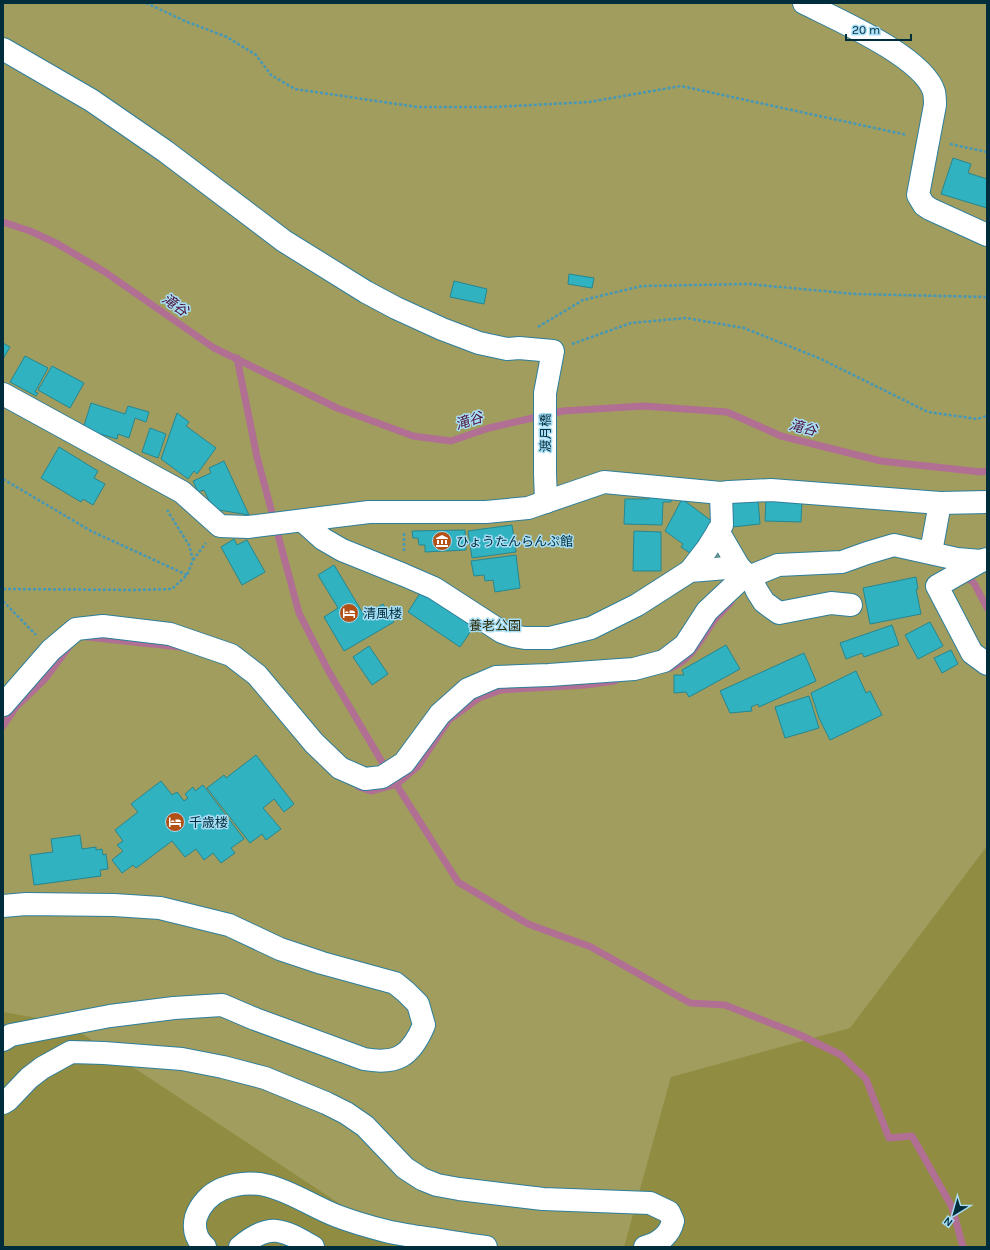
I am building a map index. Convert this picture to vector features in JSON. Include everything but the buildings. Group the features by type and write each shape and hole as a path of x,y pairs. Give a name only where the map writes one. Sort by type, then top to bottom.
{"street":[{"path":"804,3 874,38 900,54 921,72 934,92 935,104 918,195 924,205 930,209 987,235"},
{"path":"3,49 91,100 165,151 284,241 366,292 396,308 436,326 480,343 506,349 519,348 553,351"},
{"name":"渡月橋","path":"546,502 545,393 553,351"},
{"path":"3,394 182,492 220,526 260,526 369,512 486,512 528,508 604,482 721,493 772,490 940,503 987,502"},
{"path":"296,522 342,550 434,588 502,632 525,638 550,638 591,628 637,605 690,571 707,549 722,525 721,493"},
{"path":"930,552 940,503"},
{"path":"718,532 764,602 779,613 831,603 851,605"},
{"path":"3,705 51,650 76,629 103,626 170,634 231,655 257,675 314,743 340,768 364,779 382,777 402,764 440,714 468,689 496,677 634,669 664,661 685,645 708,610 739,581 778,565 842,562 894,545 957,559 984,560"},
{"path":"984,560 937,586 972,653 987,664"},
{"path":"690,571 749,578"},
{"path":"3,906 26,904 114,905 160,908 229,925 280,949 322,963 395,983 418,1004 424,1025 413,1046 403,1057 378,1062 356,1056 255,1019 222,1005 174,1008 110,1016 11,1035 3,1040"},
{"path":"3,1103 8,1100 28,1078 42,1068 71,1052 182,1059 223,1067 265,1078 326,1103 346,1113 366,1126 405,1168 422,1179 437,1185 460,1190 543,1199 650,1203 669,1212 673,1221 672,1228 665,1237 650,1246 645,1247"},
{"path":"205,1247 200,1243 195,1234 196,1217 202,1206 215,1192 230,1186 248,1184 268,1185 291,1193 336,1215 388,1232 486,1247"},
{"path":"240,1247 258,1233 270,1230 281,1231 294,1235 313,1247"}],"path":[{"path":"146,3 185,22 227,37 256,55 271,75 295,89 417,107 493,107 589,102 681,86 987,152"},
{"path":"519,348 539,326 583,300 642,286 748,284 855,294 987,297"},
{"path":"553,351 631,323 686,318 744,328 821,360 928,412 977,419 987,416"},
{"path":"3,479 91,531 187,575"},
{"path":"3,589 172,589 187,575 193,560 189,545 165,507"},
{"path":"403,512 404,575"},
{"path":"3,601 51,650"}],"green space":[{"name":"養老公園","path":"3,3 987,3 987,1247 3,1247"}],"shaded area":[{"path":"987,846 987,1247 624,1247 671,1077 850,1028"},
{"path":"3,1012 66,1023 405,1247 3,1247"}],"waterway":[{"name":"滝谷","path":"3,222 30,231 56,243 105,272 214,348 337,408 413,436 451,441 489,428 563,411 643,406 727,412 781,436 881,461 981,472 987,471"},
{"path":"237,358 257,457 299,613 329,672 382,762 458,882 528,924 591,947 690,1003 725,1005 798,1034 841,1055 866,1079 889,1138 912,1136 952,1207 963,1247"},
{"path":"963,575 974,583 987,608"},
{"path":"668,669 684,660 696,648 716,618 731,602"},
{"path":"87,637 180,647"},
{"path":"3,726 16,707 45,679 69,647"},
{"path":"359,787 371,791 397,784 418,766 449,720 479,698 501,690 585,685 615,681"}],"place":[{"name":"ひょうたんらんぷ館","path":"442,541"},
{"name":"清風楼","path":"349,613"},
{"name":"千歳楼","path":"175,822"}]}
